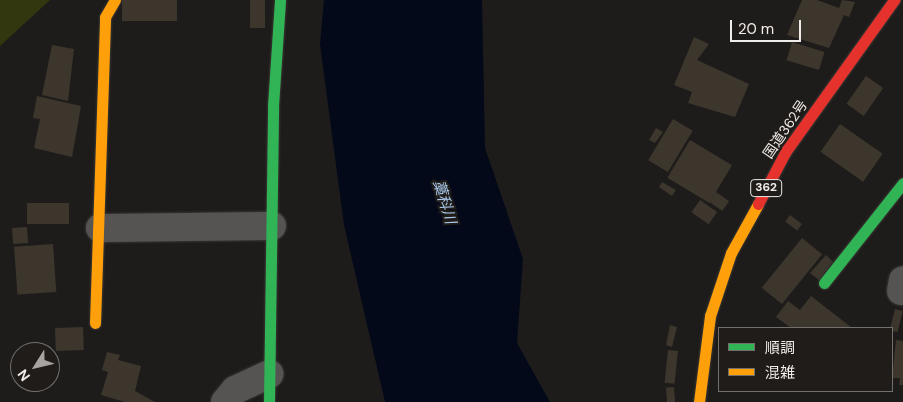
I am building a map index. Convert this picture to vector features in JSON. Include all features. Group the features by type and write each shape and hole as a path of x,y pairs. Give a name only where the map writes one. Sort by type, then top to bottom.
{"main road":[{"path":"95,323 100,228 105,17 115,0"},
{"path":"269,402 273,106 280,0"},
{"name":"国道362号","path":"699,402 710,316 731,253 786,151 894,0"},
{"path":"824,283 903,183"}],"street":[{"path":"100,228 272,226"},
{"path":"225,402 235,390 270,374"}],"green space":[{"path":"0,0 50,0 0,46"}],"water":[{"name":"藁科川","path":"324,0 482,0 485,148 523,259 517,343 550,402 385,402 344,225 320,44"}],"building":[{"path":"122,0 177,0 177,21 122,21"},
{"path":"250,0 265,0 265,28 250,28"},
{"path":"802,0 817,0 839,8 842,0 855,2 849,17 844,15 829,48 787,35"},
{"path":"694,37 709,44 697,60 749,84 735,117 688,103 692,92 674,85"},
{"path":"792,42 825,52 819,70 786,60"},
{"path":"52,45 74,49 68,101 42,95"},
{"path":"866,76 883,88 864,116 846,104"},
{"path":"37,96 81,106 72,157 34,148 40,119 33,118"},
{"path":"673,119 693,131 668,172 648,160"},
{"path":"840,124 883,154 863,182 820,152"},
{"path":"656,128 663,132 655,143 649,140"},
{"path":"690,140 732,165 709,203 667,178"},
{"path":"662,182 676,190 672,196 659,187"},
{"path":"716,192 729,201 722,211 709,202"},
{"path":"700,200 717,212 709,224 691,212"},
{"path":"27,203 69,203 69,224 27,224"},
{"path":"790,215 802,224 797,230 785,221"},
{"path":"27,227 28,243 13,244 12,228"},
{"path":"802,238 822,254 782,304 762,288"},
{"path":"53,244 56,292 17,295 14,247"},
{"path":"826,255 833,262 819,280 810,273"},
{"path":"811,296 851,327 790,327 776,317 788,301 800,310"},
{"path":"895,309 903,311 897,332 893,331 893,327 891,327"},
{"path":"670,325 677,327 672,347 666,345"},
{"path":"83,327 84,350 60,351 60,342 56,342 55,328"},
{"path":"896,340 903,341 903,385 899,385 900,378 893,378"},
{"path":"668,350 678,351 674,384 665,383"},
{"path":"107,352 120,355 118,360 141,366 135,391 155,402 125,402 101,395 108,372 102,370"},
{"path":"674,387 675,402 667,402 666,388"}],"traffic: fast":[{"path":"269,402 273,106 280,0"},
{"path":"824,283 903,183"}],"traffic: slow":[{"path":"95,323 105,17 115,0"},
{"path":"699,402 710,316 731,253 758,204"}],"traffic: jam":[{"path":"758,204 786,151 894,0"}]}
